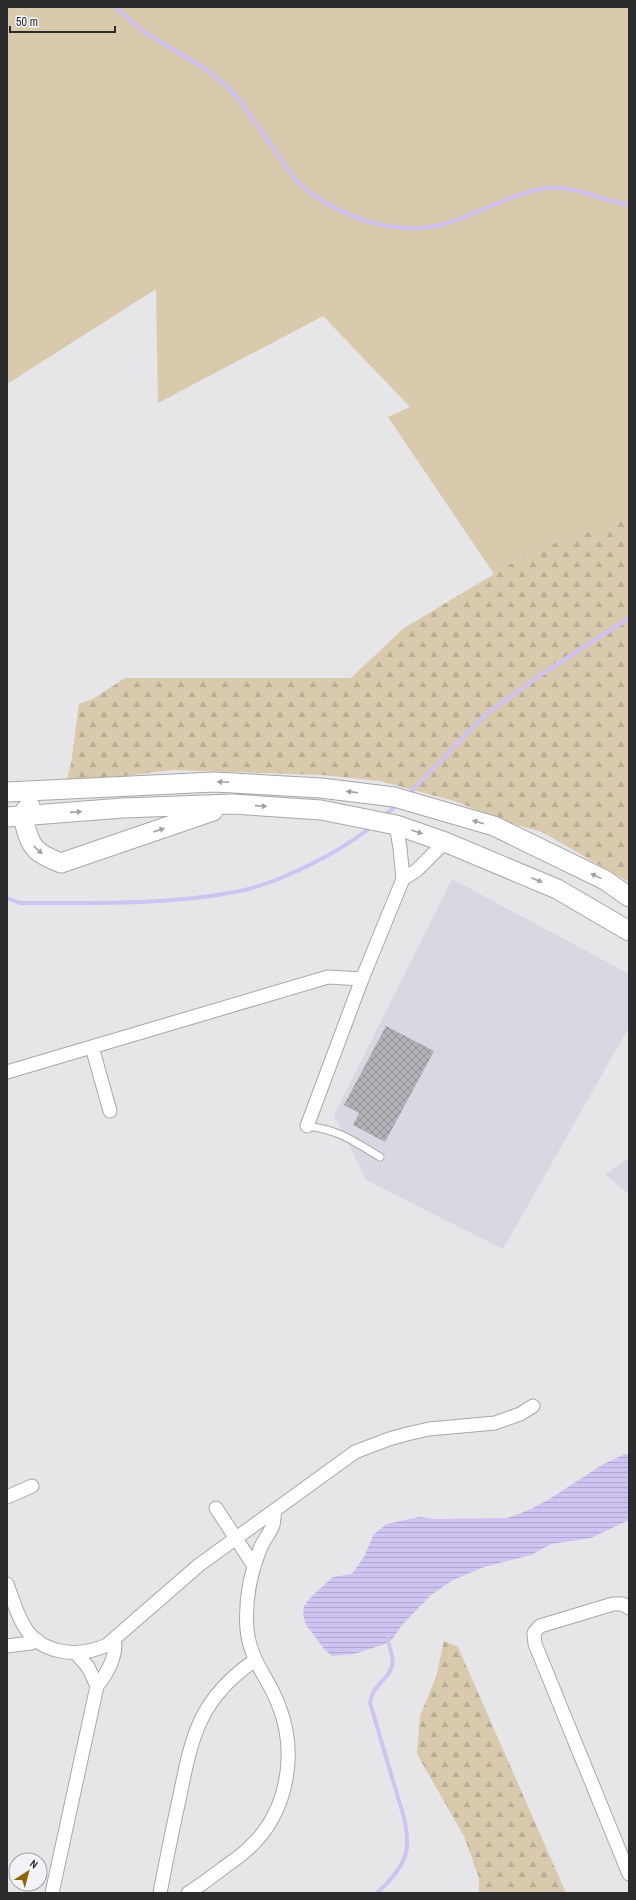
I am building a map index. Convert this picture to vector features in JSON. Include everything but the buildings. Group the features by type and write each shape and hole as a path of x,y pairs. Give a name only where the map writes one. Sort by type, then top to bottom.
{"main road":[{"path":"7,792 214,782 321,788 394,797 494,826 605,880 629,897"},
{"path":"15,816 29,807 121,787"},
{"path":"15,816 123,808 233,804 321,810 396,825 445,842 557,888 629,931"},
{"path":"15,816 29,842 44,856 61,863 233,804"}],"street":[{"path":"307,1126 362,978 403,879 396,825"},
{"path":"403,879 417,870 445,842"},
{"path":"7,1072 328,977 362,978"},
{"path":"92,1047 110,1111"},
{"path":"7,1586 23,1625 37,1640 55,1650 76,1653 97,1650 107,1645 167,1591 235,1538 355,1452 389,1438 429,1429 495,1423 520,1414 533,1406"},
{"path":"7,1497 32,1486"},
{"path":"216,1508 254,1566"},
{"path":"188,1893 248,1849 275,1814 285,1787 289,1754 284,1721 272,1691 255,1660 250,1646 247,1616 250,1583 254,1566 260,1548 273,1525 275,1510"},
{"path":"629,1608 623,1604 613,1604 540,1626 534,1633 535,1644 629,1874"},
{"path":"52,1893 97,1686 104,1678 116,1648 114,1639"},
{"path":"7,1646 31,1643 37,1640"},
{"path":"76,1653 88,1667 97,1686"},
{"path":"160,1893 187,1760 197,1726 215,1696 240,1671 255,1660"}],"lane":[{"path":"307,1126 325,1128 340,1133 380,1157"}],"shaded area":[{"path":"452,879 629,974 629,1027 503,1249 366,1180 334,1115"},
{"path":"629,1157 629,1194 605,1175"},
{"path":"625,1454 629,1454 629,1520 591,1538 551,1544 531,1555 484,1567 453,1580 431,1595 401,1626 393,1638 385,1644 354,1654 332,1656 325,1650 306,1625 303,1615 304,1606 311,1597 333,1577 352,1574 364,1557 374,1534 387,1524 419,1517 436,1519 507,1518 529,1510 551,1498 602,1465"}],"green space":[{"path":"7,7 629,7 629,511 597,542 590,531 536,549 494,574 388,417 410,407 323,316 158,403 156,289 7,384"},
{"path":"629,511 629,882 542,832 503,821 458,802 380,781 323,775 173,770 66,783 71,764 79,704 93,699 125,678 351,678 404,628 536,549 590,531 597,542"},
{"path":"444,1641 458,1647 566,1893 479,1893 479,1878 464,1836 417,1754 420,1716 436,1677"}],"waterway":[{"path":"115,7 144,32 204,68 222,82 238,98 295,179 309,191 343,212 382,225 402,228 421,228 440,225 465,217 514,196 540,189 551,188 574,190 629,205"},
{"path":"407,796 485,715 542,674 629,618"},
{"path":"383,817 398,804"},
{"path":"7,898 20,903 135,902 187,899 240,891 273,881 307,866 345,846 372,826"},
{"path":"377,1893 390,1880 398,1869 402,1863 407,1848 405,1821 370,1703 374,1691 388,1675 393,1663 388,1638"}]}
